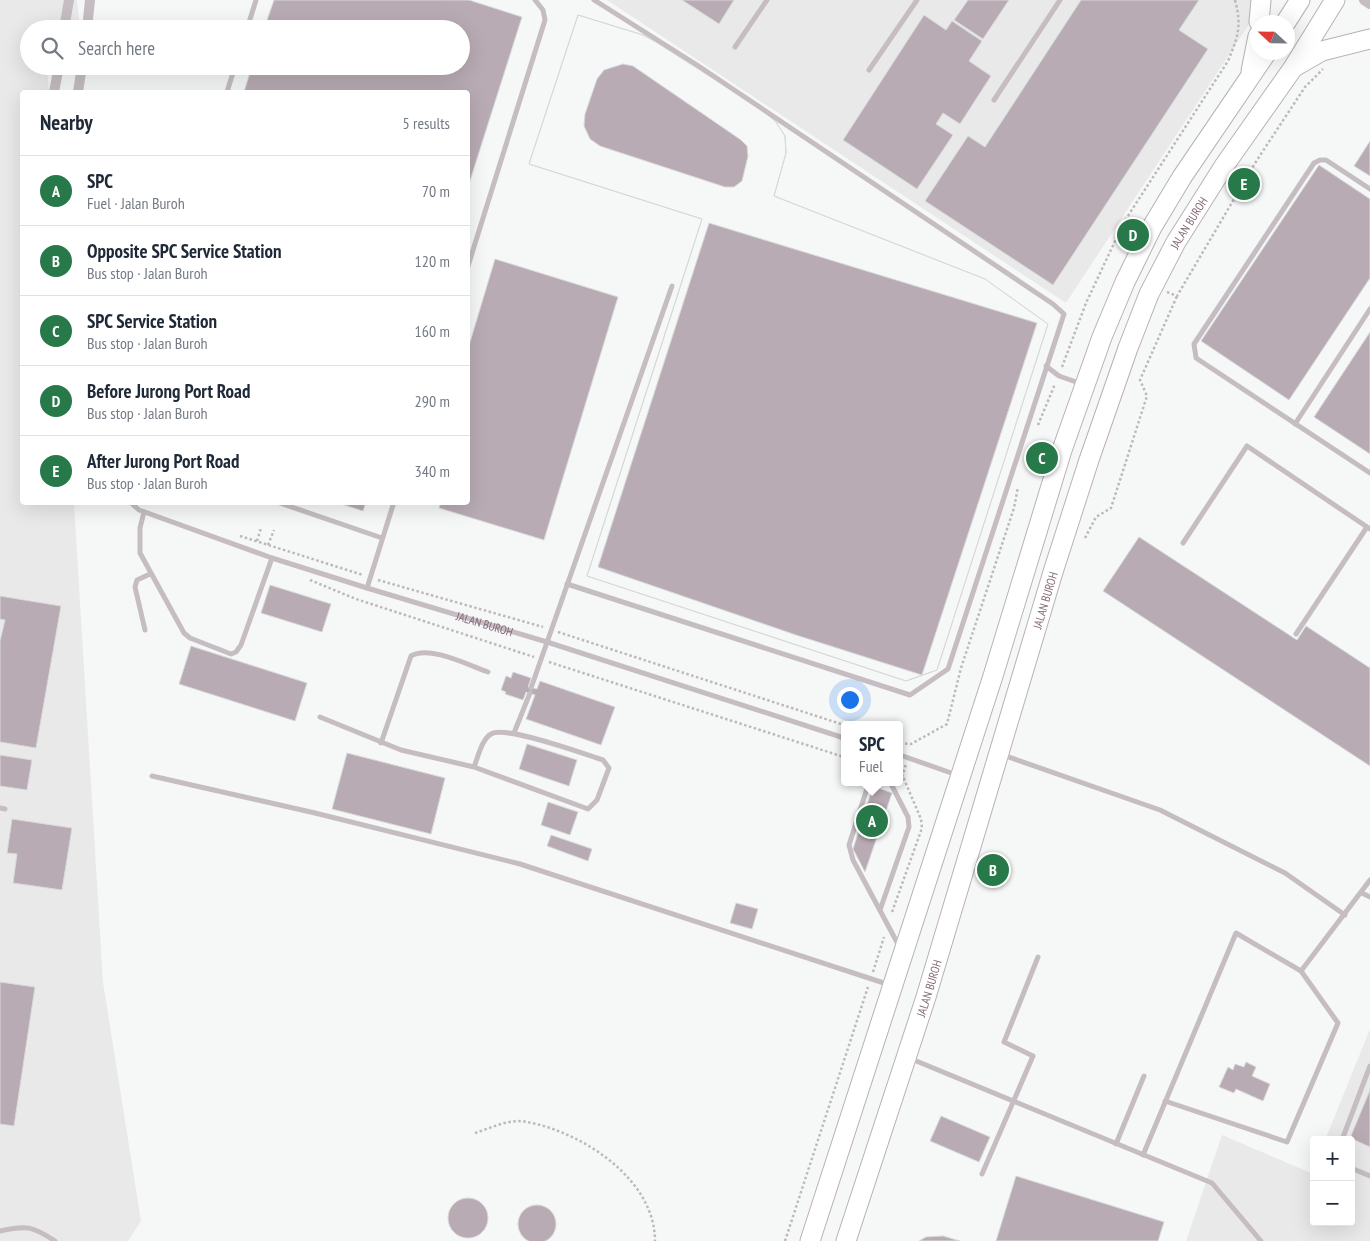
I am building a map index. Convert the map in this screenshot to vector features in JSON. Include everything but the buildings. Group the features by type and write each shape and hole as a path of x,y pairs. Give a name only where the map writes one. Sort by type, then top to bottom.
{"highway":[{"path":"1260,15 1261,0"},
{"path":"1290,15 1300,0"},
{"name":"JALAN BUROH","path":"846,1241 906,1057 1089,460 1128,348 1153,287 1176,242 1213,183 1293,68 1335,0"},
{"path":"1293,68 1322,51 1370,39"},
{"path":"1250,80 1254,60"},
{"path":"810,1241 960,776 1062,450 1085,385 1125,282 1152,227 1182,177 1262,60"}],"street":[{"path":"66,20 69,0"},
{"path":"88,20 90,0"},
{"path":"1364,0 1370,4"},
{"path":"54,90 57,75"},
{"path":"78,90 81,75"}],"lane":[{"path":"250,20 256,0"},
{"path":"470,260 546,20 543,10 535,0"},
{"path":"567,584 910,695 948,669 1064,314 1059,308 697,65 594,0"},
{"path":"735,47 767,0"},
{"path":"869,70 917,0"},
{"path":"994,100 1060,0"},
{"path":"228,90 232,75"},
{"path":"1370,189 1326,160 1314,163 1194,344 1196,358 1370,473"},
{"path":"514,733 672,286"},
{"path":"1295,424 1370,309"},
{"path":"1046,366 1059,376 1085,385"},
{"path":"1183,543 1247,446 1369,528 1296,634"},
{"name":"JALAN BUROH","path":"134,505 144,512 272,558 547,642 841,737"},
{"path":"286,505 382,538"},
{"path":"367,588 393,505"},
{"path":"144,512 138,543 140,553 184,633 190,638 231,654 236,652 240,645 272,558"},
{"path":"144,630 135,587 137,580 150,574"},
{"path":"381,743 411,656 418,652 430,652 488,672"},
{"path":"320,717 381,743 474,767 588,809 597,800 609,768 606,763 514,733 495,732 489,734 474,767"},
{"path":"998,753 1160,810 1285,872 1345,915"},
{"path":"903,756 960,776"},
{"path":"152,776 316,813 520,864 893,986"},
{"path":"868,786 849,845 853,860 903,953"},
{"path":"880,910 909,827 908,816 892,786"},
{"path":"1301,971 1370,880"},
{"path":"1362,893 1370,897"},
{"path":"1143,1154 1165,1100 1236,933 1301,971 1338,1023 1287,1142 1165,1100"},
{"path":"982,1174 1033,1056 1004,1042 1038,957"},
{"path":"906,1057 1212,1183 1261,1241"},
{"path":"1344,1136 1370,1066"},
{"path":"1116,1144 1144,1076"},
{"path":"1355,1170 1370,1176"},
{"path":"0,1231 23,1226 32,1227 55,1241"}],"path":[{"path":"1085,538 1096,518 1110,508 1147,396 1140,380 1177,296 1262,152 1305,87 1328,64"},
{"path":"1153,287 1177,296"},
{"path":"257,541 261,528"},
{"path":"268,545 274,530"},
{"path":"239,536 370,578 551,630 841,725"},
{"path":"304,578 356,600 841,757"},
{"path":"903,743 911,744 947,724 961,668"},
{"path":"785,1241 887,924 922,828 921,819 903,778"},
{"path":"475,1133 508,1122 526,1121 561,1132 601,1153 621,1170 636,1189 653,1221 655,1241"}],"shaded area":[{"path":"0,0 77,0 79,20 20,20 20,75 48,75 49,90 20,90 20,505 74,505 103,982 141,1221 128,1241 0,1241"},
{"path":"607,0 1265,0 1255,15 1250,15 1250,23 1066,303"},
{"path":"1370,1029 1370,1241 1186,1241 1222,1135 1310,1173 1310,1226 1355,1226 1355,1136 1327,1136"}],"place":[{"name":"After Jurong Port Road","path":"1244,184"},
{"name":"Before Jurong Port Road","path":"1133,235"},
{"name":"SPC Service Station","path":"1042,458"},
{"name":"SPC","path":"872,821"},
{"name":"Opposite SPC Service Station","path":"993,870"}]}
